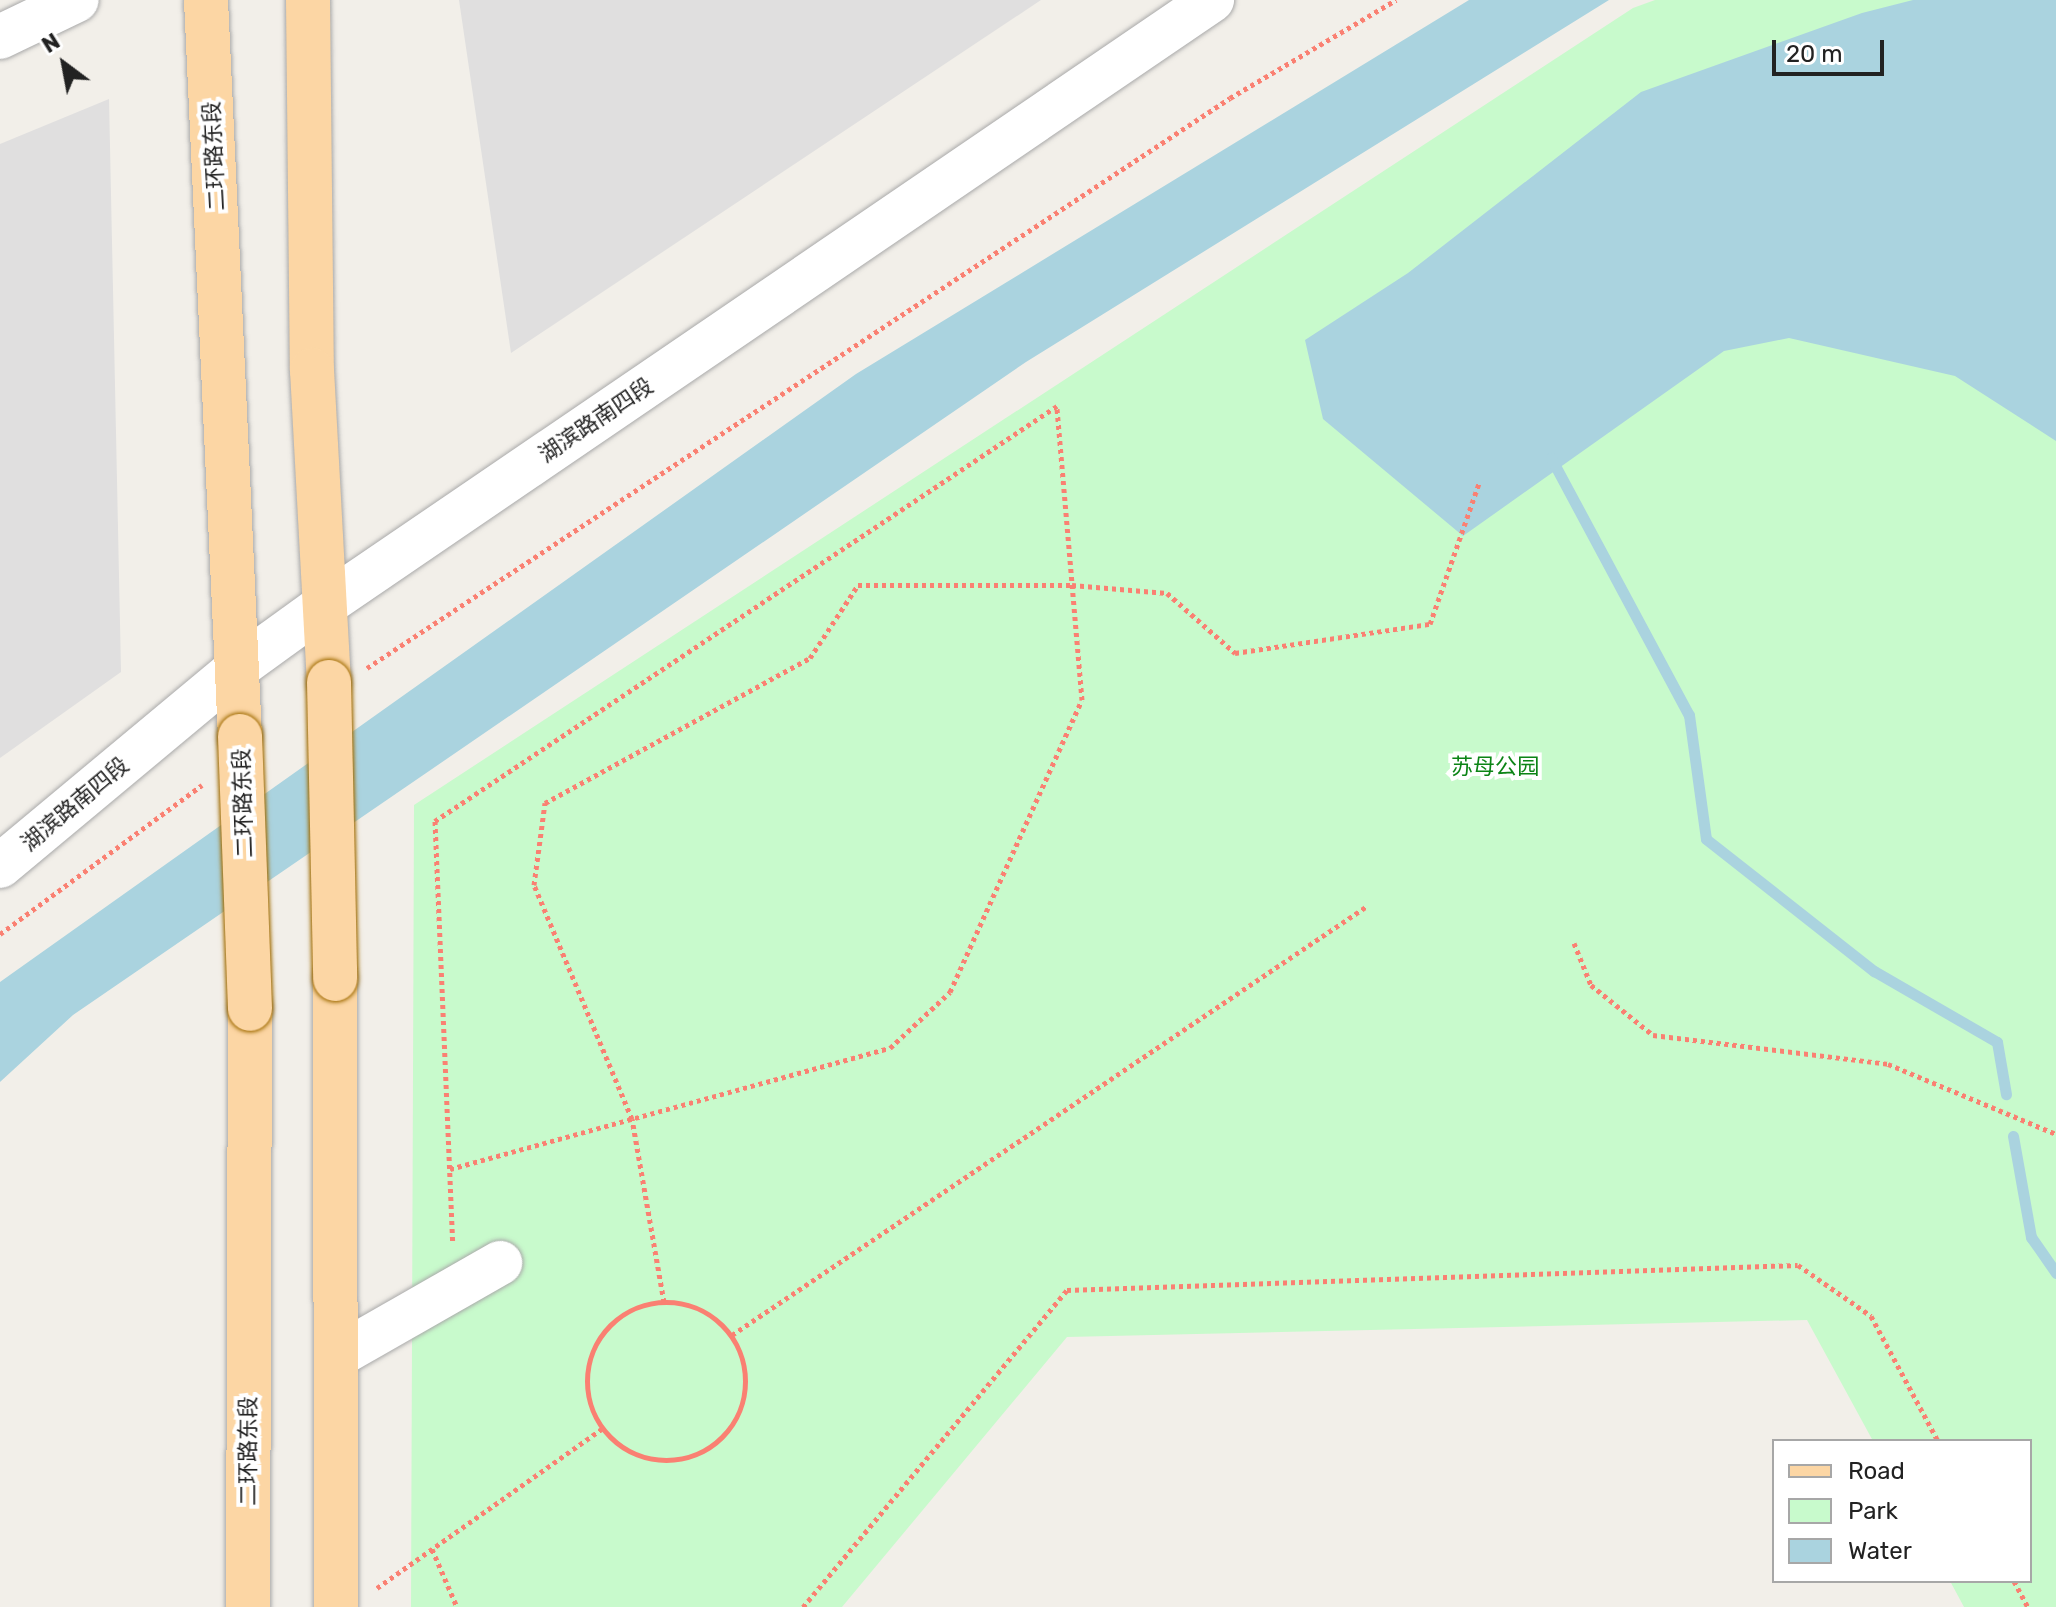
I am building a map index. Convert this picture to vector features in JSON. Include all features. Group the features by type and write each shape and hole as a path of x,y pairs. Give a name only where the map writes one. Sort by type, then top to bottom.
{"main road":[{"name":"二环路东段","path":"206,0 240,666 250,1009 248,1607"},
{"path":"308,0 312,370 323,606 344,677 335,979 337,1356 354,1599"}],"street":[{"path":"0,37 77,0"},
{"name":"湖滨路南四段","path":"0,866 240,666 323,606 1212,0"},
{"path":"337,1356 500,1263"}],"path":[{"path":"344,677 1230,98 1396,0"},
{"path":"450,1169 890,1048 950,992 1082,700 1057,406 435,821 453,1248"},
{"path":"664,1302 632,1119 534,885 545,803 810,658 858,585 1072,585 1167,593 1235,653 1430,624 1479,483"},
{"path":"0,934 205,783"},
{"path":"732,1335 1367,906"},
{"path":"1574,943 1591,985 1653,1035 1888,1064 2056,1134"},
{"path":"803,1607 1067,1290 1798,1265 1871,1316 1937,1439"},
{"path":"664,1302 690,1305 713,1317 732,1335 743,1359 746,1385 733,1421 706,1449 681,1458 655,1459 630,1452 603,1428 587,1390 588,1364 598,1340 615,1320 638,1307 664,1302"},
{"path":"354,1599 432,1549 603,1428"},
{"path":"432,1549 457,1607"},
{"path":"2015,1583 2028,1607"}],"shaded area":[{"path":"459,0 1041,0 511,353"},
{"path":"109,99 121,672 0,758 0,144"}],"green space":[{"name":"苏母公园","path":"1655,0 2056,0 2056,1607 1964,1607 1951,1583 2032,1583 2032,1439 1872,1439 1807,1320 1067,1337 842,1607 411,1607 414,805 1633,8"}],"water":[{"path":"1469,0 1609,0 1026,362 73,1015 0,1082 0,982 856,374"},
{"path":"1913,0 2056,0 2056,441 1955,376 1789,338 1724,351 1463,536 1323,419 1305,340 1408,273 1641,92 1862,13"}],"waterway":[{"path":"1551,458 1689,715 1706,839 1874,971 1997,1042 2006,1094"},
{"path":"2013,1136 2031,1237 2056,1273"}]}
